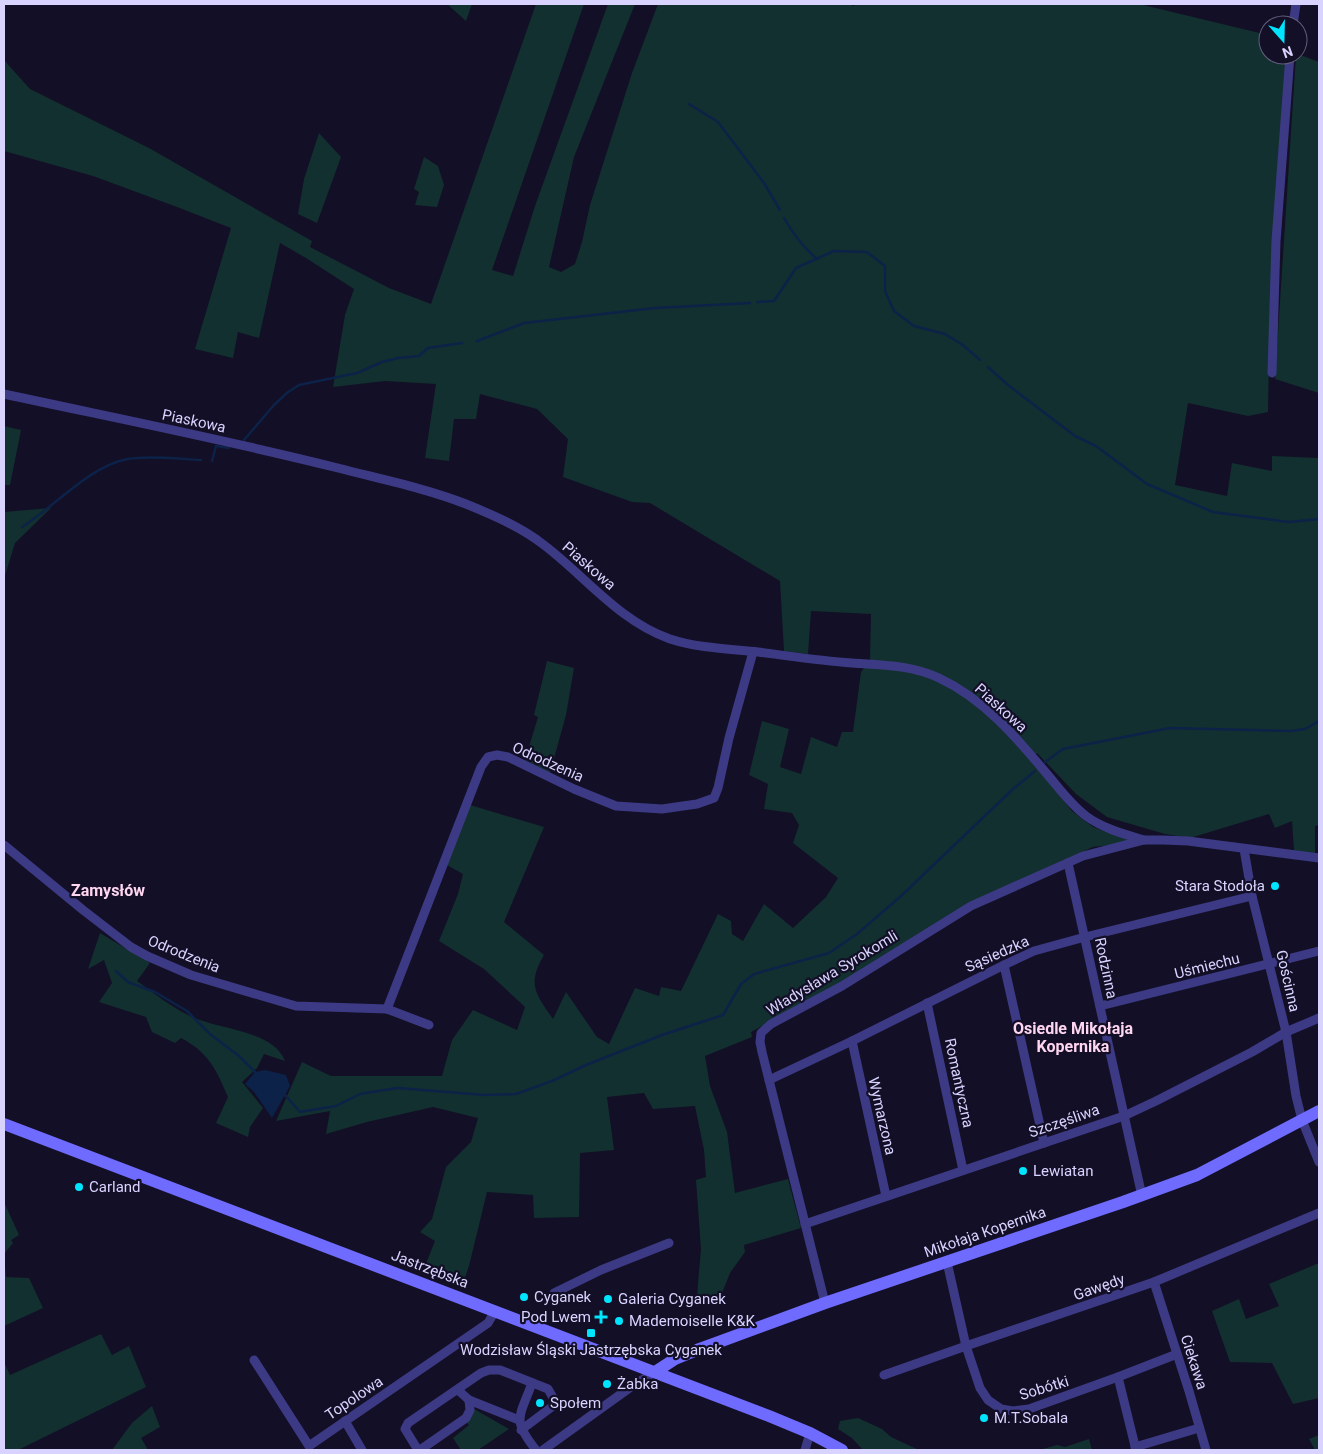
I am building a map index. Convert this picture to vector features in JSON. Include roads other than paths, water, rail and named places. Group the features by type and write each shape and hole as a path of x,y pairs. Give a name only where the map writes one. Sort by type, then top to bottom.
{"main road":[{"name":"Mikołaja Kopernika","path":"655,1372 675,1359 697,1350 825,1303 1142,1196 1197,1175 1319,1111"},
{"name":"Jastrzębska","path":"4,1124 655,1372 810,1433 842,1450"}],"street":[{"path":"1272,373 1276,240 1289,65"},
{"name":"Piaskowa","path":"4,394 298,458 383,479 453,500 527,533 556,555 632,620 673,640 700,646 820,660 907,667 937,677 968,695 987,709 1077,808 1086,816 1109,828"},
{"name":"Odrodzenia","path":"387,1009 481,767 488,757 497,754 508,757 574,789 616,806 662,809 697,804 714,798 753,652"},
{"name":"Władysława Syrokomli","path":"1109,828 1144,840"},
{"name":"Władysława Syrokomli","path":"825,1303 769,1080 760,1042 761,1033 771,1024 842,986 971,906 1083,856 1144,840 1188,841 1319,858"},
{"name":"Odrodzenia","path":"4,846 131,947 191,975 296,1006 387,1009 430,1025"},
{"name":"Gościnna","path":"1244,849 1252,896 1286,1032 1296,1096 1302,1120"},
{"name":"Rodzinna","path":"1068,862 1142,1196"},
{"name":"Sąsiedzka","path":"769,1080 852,1042 1004,964 1034,951 1252,896"},
{"name":"Uśmiechu","path":"1100,1006 1319,951"},
{"path":"1004,964 1044,1143"},
{"name":"Romantyczna","path":"927,1003 963,1170"},
{"name":"Szczęśliwa","path":"806,1224 1124,1116 1252,1052 1286,1032 1319,1018"},
{"name":"Wymarzona","path":"852,1042 886,1196"},
{"path":"1302,1120 1319,1162"},
{"name":"Gawędy","path":"884,1375 1154,1282 1319,1213"},
{"path":"554,1293 601,1270 670,1243"},
{"name":"Sobótki","path":"947,1262 966,1346 980,1388 988,1400 1001,1409 1012,1411 1029,1409 1177,1354"},
{"name":"Ciekawa","path":"1154,1282 1206,1450"},
{"name":"Topolowa","path":"254,1360 309,1446 488,1322 495,1311"},
{"path":"469,1400 470,1410 466,1418 419,1450 406,1433 405,1429 408,1423 481,1373 489,1370 500,1370 548,1389 555,1401 553,1406 521,1430"},
{"path":"543,1450 655,1372"},
{"path":"1118,1377 1135,1448 1199,1428"},
{"path":"532,1383 518,1420 521,1430 536,1450"},
{"path":"458,1390 469,1400 518,1420"},
{"path":"345,1421 362,1450"},
{"path":"805,1450 810,1433"}],"water":[{"path":"265,1070 286,1075 290,1086 272,1118 254,1092 245,1084 255,1072"}],"waterway":[{"path":"689,104 718,122 764,183 780,210"},
{"path":"784,218 807,250 817,259"},
{"path":"757,302 774,301 796,268 834,251 867,252 885,266 885,291 894,311 914,326 945,334 963,345 980,360"},
{"path":"477,341 524,323 655,308 750,303"},
{"path":"244,440 274,405 299,385 357,373 382,362 398,358 419,356 428,348 462,343"},
{"path":"988,367 1008,385 1075,436 1096,446 1147,484 1213,512 1289,522 1319,519"},
{"path":"212,461 216,446 229,448"},
{"path":"22,527 87,478 100,469 114,463 145,457 201,460"},
{"path":"1045,762 1063,749 1170,728 1291,731 1305,729 1319,721"},
{"path":"285,1095 300,1112 336,1106 360,1094 397,1088 485,1095 516,1094 662,1035 723,1015 741,984 754,974 829,953 857,934 901,896 1013,789 1035,771"},
{"path":"116,971 128,982 155,992 187,1011 210,1034 239,1056 255,1072"}],"place":[{"name":"Stara Stodoła","path":"1275,886"},
{"name":"Lewiatan","path":"1023,1171"},
{"name":"Carland","path":"79,1187"},
{"name":"Cyganek","path":"524,1297"},
{"name":"Galeria Cyganek","path":"608,1299"},
{"name":"Pod Lwem","path":"601,1317"},
{"name":"Mademoiselle K&K","path":"619,1321"},
{"name":"Wodzisław Śląski Jastrzębska Cyganek","path":"591,1333"},
{"name":"Żabka","path":"607,1384"},
{"name":"Społem","path":"540,1403"},
{"name":"M.T.Sobala","path":"984,1418"}],"district":[{"name":"Zamysłów","path":"108,890"},
{"name":"Osiedle Mikołaja Kopernika","path":"1073,1037"}]}
